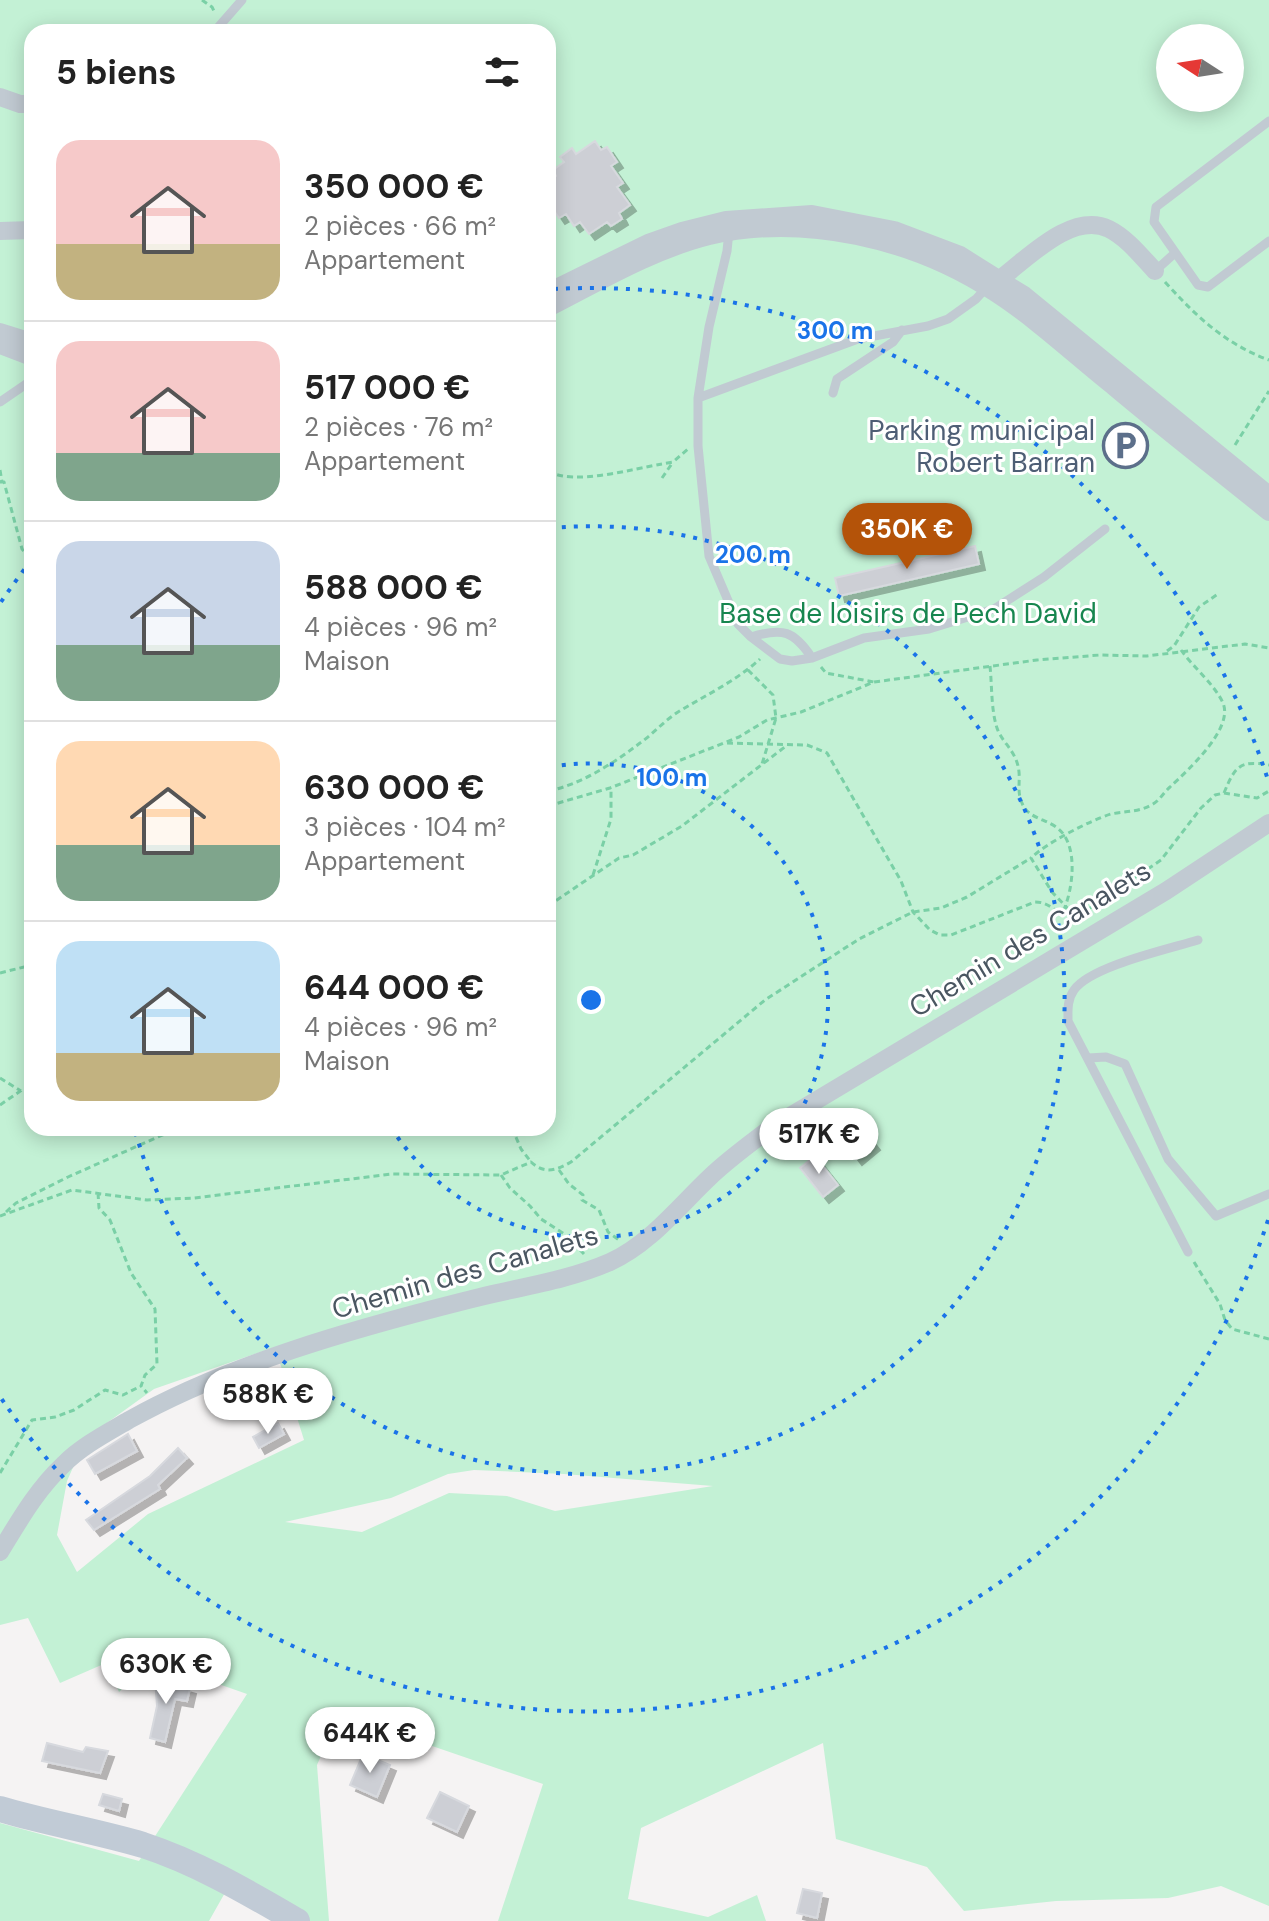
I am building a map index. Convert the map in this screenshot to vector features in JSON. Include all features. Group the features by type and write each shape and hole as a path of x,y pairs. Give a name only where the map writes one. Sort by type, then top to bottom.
{"main road":[{"path":"5,1811 169,1854 223,1879 297,1921"}],"street":[{"path":"0,97 24,104"},
{"path":"556,288 648,243 682,231 812,214 894,230 960,255 993,283 1024,295 1267,500"},
{"path":"993,283 1061,233 1079,225 1091,224 1111,229 1155,271"},
{"path":"556,304 728,226"},
{"path":"0,231 24,230"},
{"path":"0,332 24,340"},
{"path":"0,345 24,354"},
{"name":"Chemin des Canalets","path":"0,1552 35,1497 64,1463 95,1440 178,1393 341,1336 427,1310 594,1269 629,1252 650,1236 713,1174 772,1127 1166,891 1269,823"}],"lane":[{"path":"221,24 242,0"},
{"path":"1269,121 1156,207 1154,222 1198,285 1208,287 1269,241"},
{"path":"728,226 698,398 698,446 709,556 738,624 751,637 780,659 792,661 812,658 864,638 929,629 994,609 1044,577 1105,529"},
{"path":"1155,271 1175,253"},
{"path":"698,398 858,339 928,326 948,319 993,283"},
{"path":"833,393 837,379 893,342 902,330"},
{"path":"0,402 24,386"},
{"path":"751,637 786,632 798,638 812,658"},
{"path":"1188,1252 1068,1021 1068,1001 1075,988 1103,970 1198,940"},
{"path":"1088,1058 1106,1057 1125,1064 1168,1159 1216,1216 1269,1194"}],"path":[{"path":"1155,271 1201,321 1236,345 1269,360"},
{"path":"1229,455 1269,391"},
{"path":"1264,398 1269,404"},
{"path":"662,478 673,462 690,447 698,446"},
{"path":"556,474 587,476 673,462"},
{"path":"0,470 1,482 4,482 24,551"},
{"path":"1164,653 1174,646 1199,607 1218,594"},
{"path":"556,804 610,788 776,718 801,712 874,682 1037,660 1100,655 1136,657 1245,644 1269,648"},
{"path":"556,790 604,767 639,744 676,713 748,670 768,650"},
{"path":"515,1136 531,1162 545,1171 559,1170 765,1000 859,939 913,912 941,908 967,897 1031,858 1042,847 1110,815 1140,810 1155,803 1205,755 1225,714 1212,685 1181,650"},
{"path":"812,658 826,673 874,682"},
{"path":"990,666 997,730 1010,746 1015,759 1022,803 1028,814 1058,828 1065,836 1072,860 1070,898 1062,914"},
{"path":"748,670 773,695 776,718 761,768"},
{"path":"724,742 812,746 827,753 901,881 913,912 930,930 940,935 951,935 1035,902 1047,904 1062,914 1074,915 1087,910 1161,860 1201,808 1215,795 1224,793 1257,798 1269,791"},
{"path":"556,900 619,858 633,855 682,826 787,746"},
{"path":"1224,793 1237,768 1246,763 1269,765"},
{"path":"593,875 611,819 610,788"},
{"path":"1031,858 1052,892 1078,918 1086,939"},
{"path":"0,975 24,967"},
{"path":"0,1078 21,1091"},
{"path":"0,1105 24,1089"},
{"path":"2,1216 16,1203 160,1136"},
{"path":"2,1216 72,1190 160,1200 392,1174 501,1175 531,1162"},
{"path":"559,1170 569,1184 583,1195 582,1200 599,1210 608,1232 620,1240 629,1252"},
{"path":"501,1175 541,1219 559,1229 581,1250 594,1269"},
{"path":"0,1473 32,1420 55,1417 74,1410 105,1390 123,1395 141,1386 145,1375 157,1364 155,1309 139,1288 118,1245 110,1220 99,1208 98,1193"},
{"path":"1188,1252 1232,1329 1269,1339"},
{"path":"141,1386 152,1408"}],"green space":[{"name":"Base de loisirs de Pech David","path":"0,0 1269,0 1269,1906 1221,1886 1168,1898 1056,1901 964,1911 927,1867 836,1839 823,1743 641,1828 628,1899 708,1917 757,1895 766,1921 498,1921 543,1784 339,1714 317,1765 329,1921 307,1921 235,1875 209,1921 0,1921 0,1823 139,1861 247,1694 153,1661 119,1692 106,1663 60,1683 28,1618 0,1625","holes":["275,1347 304,1440 148,1514 77,1572 57,1535 67,1481 86,1438 154,1389","474,1470 713,1486 555,1511 507,1496 449,1493 362,1532 285,1522 391,1498 448,1474"]}],"building":[{"path":"595,141 601,150 607,147 617,162 611,166 623,183 617,187 630,205 619,213 622,219 611,226 607,222 589,234 580,222 574,226 566,214 559,218 556,214 556,168 564,162 560,157 572,148 576,154"},
{"path":"975,546 979,564 839,596 835,578"},
{"path":"857,1123 874,1144 856,1159 839,1137"},
{"path":"815,1156 838,1185 823,1197 800,1168"},
{"path":"278,1423 284,1434 259,1448 253,1437"},
{"path":"128,1434 137,1451 95,1474 87,1460"},
{"path":"178,1448 187,1458 158,1485 160,1489 94,1530 86,1520 150,1476"},
{"path":"155,1678 190,1688 187,1701 175,1699 165,1742 150,1738 157,1706"},
{"path":"47,1743 83,1752 86,1747 108,1751 100,1773 42,1761"},
{"path":"363,1754 390,1765 377,1797 350,1785"},
{"path":"440,1792 469,1806 457,1832 427,1818"},
{"path":"103,1794 122,1799 119,1811 99,1805"},
{"path":"803,1889 822,1893 817,1918 797,1913"}],"place":[{"name":"Parking municipal Robert Barran","path":"1126,446"}]}
